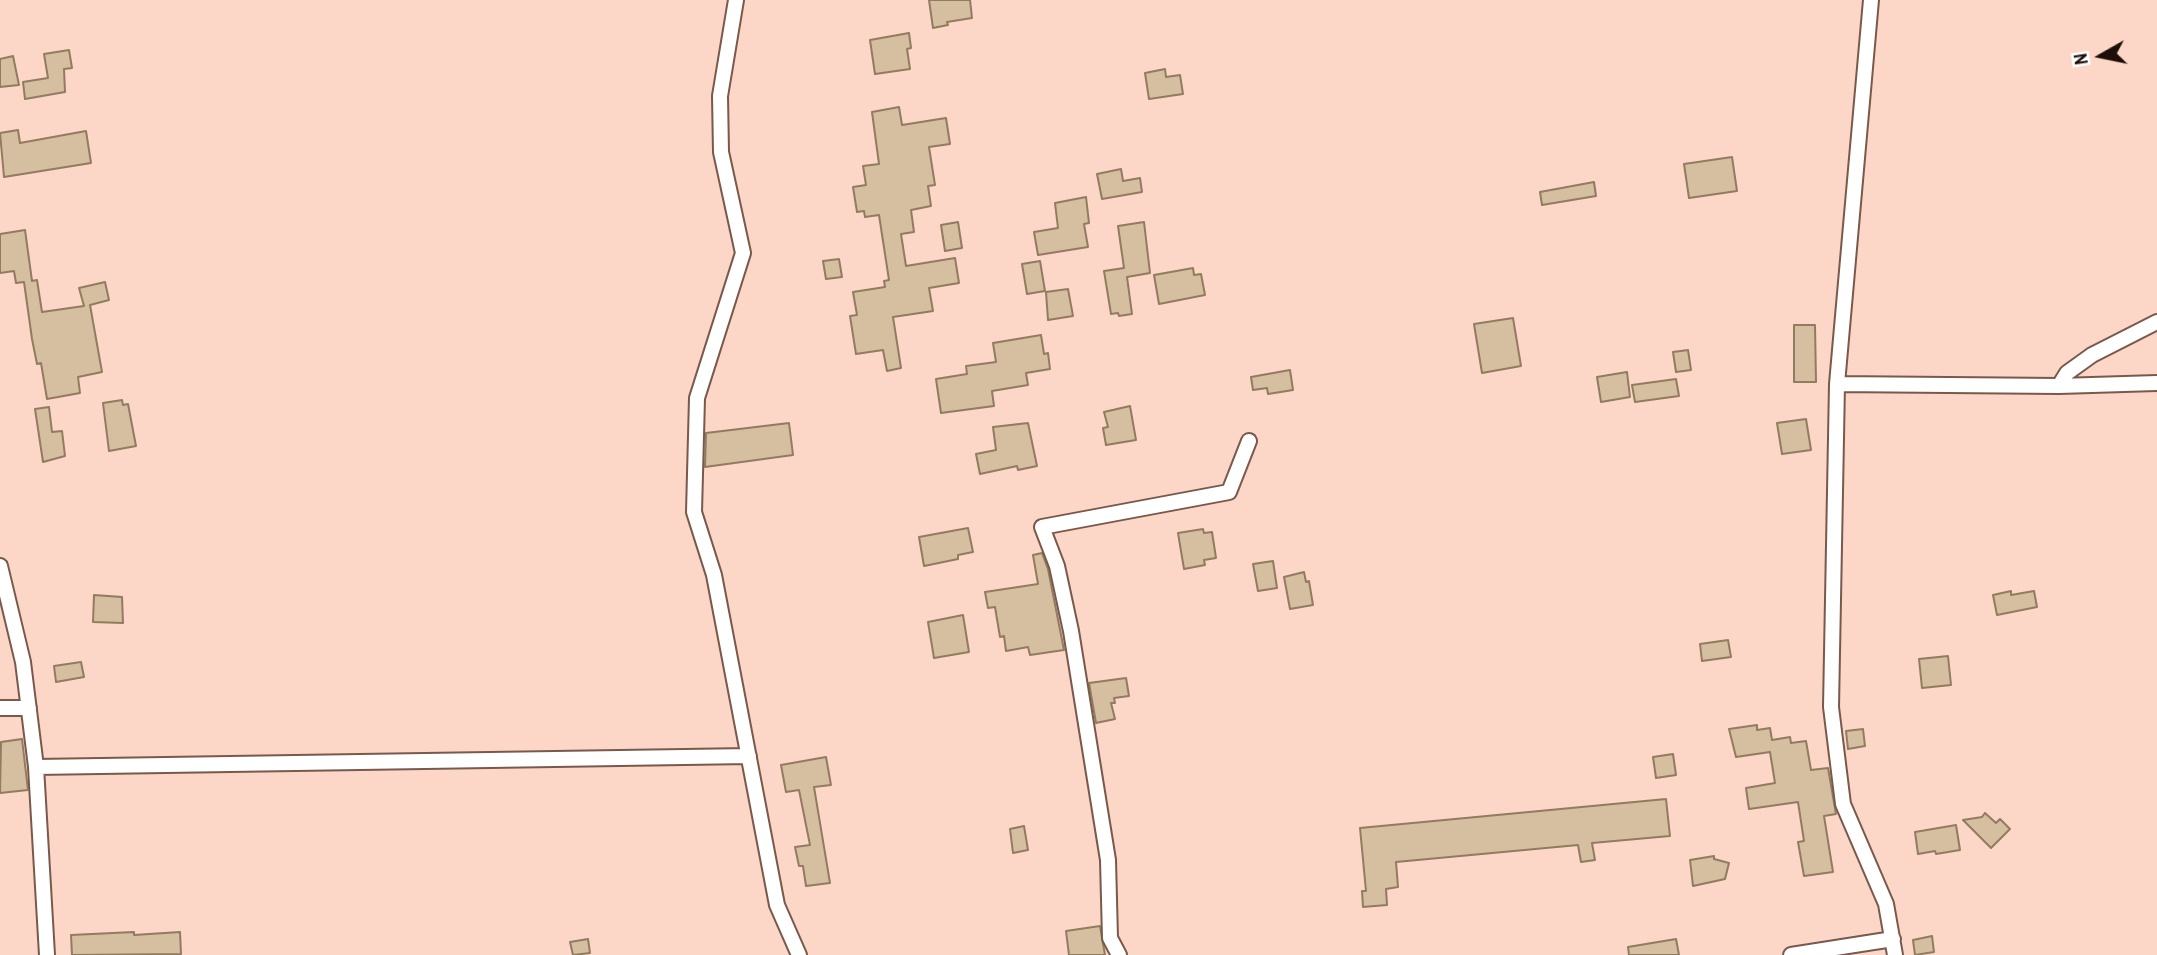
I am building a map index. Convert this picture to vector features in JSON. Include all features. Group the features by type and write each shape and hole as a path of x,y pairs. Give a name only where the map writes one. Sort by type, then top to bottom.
{"street":[{"path":"737,0 720,96 721,152 743,253 697,398 694,512 714,575 777,905 799,955"},
{"path":"1871,0 1837,384 1831,707 1843,804 1886,904 1895,955"},
{"path":"2059,386 2067,373 2092,355 2157,322"},
{"path":"1837,384 2059,386 2157,383"},
{"path":"1119,955 1110,938 1108,860 1071,631 1057,566 1042,527 1229,492 1249,441"},
{"path":"0,566 23,662 29,708 36,767 47,955"},
{"path":"0,708 29,708"},
{"path":"36,767 749,756"},
{"path":"1791,955 1893,939"}],"building":[{"path":"929,0 970,0 972,18 947,22 948,25 933,28"},
{"path":"909,33 911,48 907,49 910,69 875,74 870,40"},
{"path":"69,50 72,68 64,69 65,92 25,99 23,82 48,78 44,54"},
{"path":"13,56 19,85 0,87 0,59"},
{"path":"1165,69 1166,77 1180,75 1183,94 1149,99 1145,73"},
{"path":"899,107 902,125 946,118 950,144 929,147 935,185 928,186 931,206 911,210 914,232 901,234 906,266 955,258 959,283 929,288 933,311 893,317 901,368 887,371 883,350 856,354 850,316 857,315 853,292 885,287 884,281 889,280 879,215 865,217 864,211 857,212 853,187 866,185 863,166 879,164 872,112"},
{"path":"18,130 20,143 86,131 91,163 4,177 0,133"},
{"path":"1732,157 1737,191 1689,198 1684,164"},
{"path":"1121,169 1123,181 1140,178 1142,192 1102,199 1097,174"},
{"path":"1594,182 1596,196 1542,205 1540,192"},
{"path":"1086,197 1089,223 1084,224 1088,247 1038,255 1034,232 1058,228 1055,203"},
{"path":"958,222 962,248 945,251 941,225"},
{"path":"1144,222 1150,273 1127,277 1132,314 1111,314 1104,271 1124,268 1118,226"},
{"path":"25,230 32,281 37,280 42,312 84,306 79,288 105,282 109,300 90,305 102,372 78,377 80,393 47,399 41,363 37,364 32,339 24,282 16,283 14,271 0,273 0,234"},
{"path":"839,259 842,277 826,279 823,261"},
{"path":"1040,261 1045,291 1027,294 1022,264"},
{"path":"1193,268 1194,275 1201,274 1205,295 1159,304 1154,275"},
{"path":"1068,289 1073,316 1048,320 1046,292"},
{"path":"1513,318 1521,366 1482,373 1474,324"},
{"path":"1794,325 1815,325 1816,382 1794,382"},
{"path":"1041,335 1044,354 1048,353 1050,369 1026,373 1028,385 992,391 994,406 941,413 936,379 967,374 966,366 996,362 993,343"},
{"path":"1688,350 1691,370 1676,372 1673,352"},
{"path":"1290,370 1293,390 1268,394 1267,388 1253,390 1251,377"},
{"path":"1627,372 1630,397 1601,402 1597,377"},
{"path":"1676,379 1679,396 1635,402 1632,385"},
{"path":"122,400 123,405 128,404 136,446 109,451 103,403"},
{"path":"1130,406 1136,440 1106,445 1103,428 1108,427 1104,412"},
{"path":"49,407 52,432 62,431 65,456 43,462 35,409"},
{"path":"1806,419 1811,450 1782,454 1777,423"},
{"path":"789,423 793,455 705,467 706,433"},
{"path":"1028,423 1037,466 1018,470 1017,466 980,474 976,454 996,450 993,427"},
{"path":"968,528 973,552 958,555 958,559 924,566 919,537"},
{"path":"1203,529 1204,533 1212,532 1216,558 1204,560 1205,565 1184,569 1178,533"},
{"path":"1042,553 1048,569 1064,650 1030,655 1028,647 1006,651 1004,636 1000,637 995,607 988,608 985,592 1038,584 1033,555"},
{"path":"1273,561 1277,588 1258,591 1253,564"},
{"path":"1304,572 1306,582 1309,581 1313,605 1290,609 1284,577"},
{"path":"2011,591 2011,595 2034,591 2037,607 1997,615 1993,595"},
{"path":"94,595 122,597 123,623 93,622"},
{"path":"963,615 969,652 934,658 928,622"},
{"path":"1728,640 1731,657 1702,661 1700,644"},
{"path":"1948,656 1951,685 1922,688 1919,659"},
{"path":"81,662 84,677 56,682 54,666"},
{"path":"1126,678 1129,696 1114,698 1115,703 1111,703 1115,719 1096,723 1089,683"},
{"path":"1757,725 1757,730 1770,728 1772,740 1790,737 1791,743 1806,741 1811,770 1828,768 1836,814 1824,816 1833,872 1804,876 1798,842 1804,841 1798,802 1749,809 1746,788 1775,783 1770,752 1736,757 1729,729"},
{"path":"1863,729 1865,746 1848,749 1846,731"},
{"path":"22,739 28,790 0,793 1,742"},
{"path":"1673,754 1676,775 1656,778 1653,757"},
{"path":"826,757 831,785 814,787 830,883 806,886 803,866 799,866 795,847 810,845 799,790 786,792 781,765"},
{"path":"1666,799 1670,836 1592,843 1595,860 1581,862 1578,845 1396,862 1398,887 1386,889 1387,905 1363,907 1362,891 1366,891 1360,828"},
{"path":"1985,813 1996,823 2000,819 2010,829 1991,848 1963,820 1982,817"},
{"path":"1956,825 1960,850 1918,854 1915,832"},
{"path":"1024,826 1028,850 1013,853 1010,829"},
{"path":"1714,856 1714,859 1729,863 1725,879 1693,886 1690,860"},
{"path":"1100,926 1105,955 1069,955 1066,931"},
{"path":"134,932 134,935 180,932 181,954 72,955 71,935"},
{"path":"1932,936 1934,952 1915,955 1913,940"},
{"path":"588,939 590,953 573,955 570,942"},
{"path":"1676,939 1679,955 1629,955 1628,947"}]}
